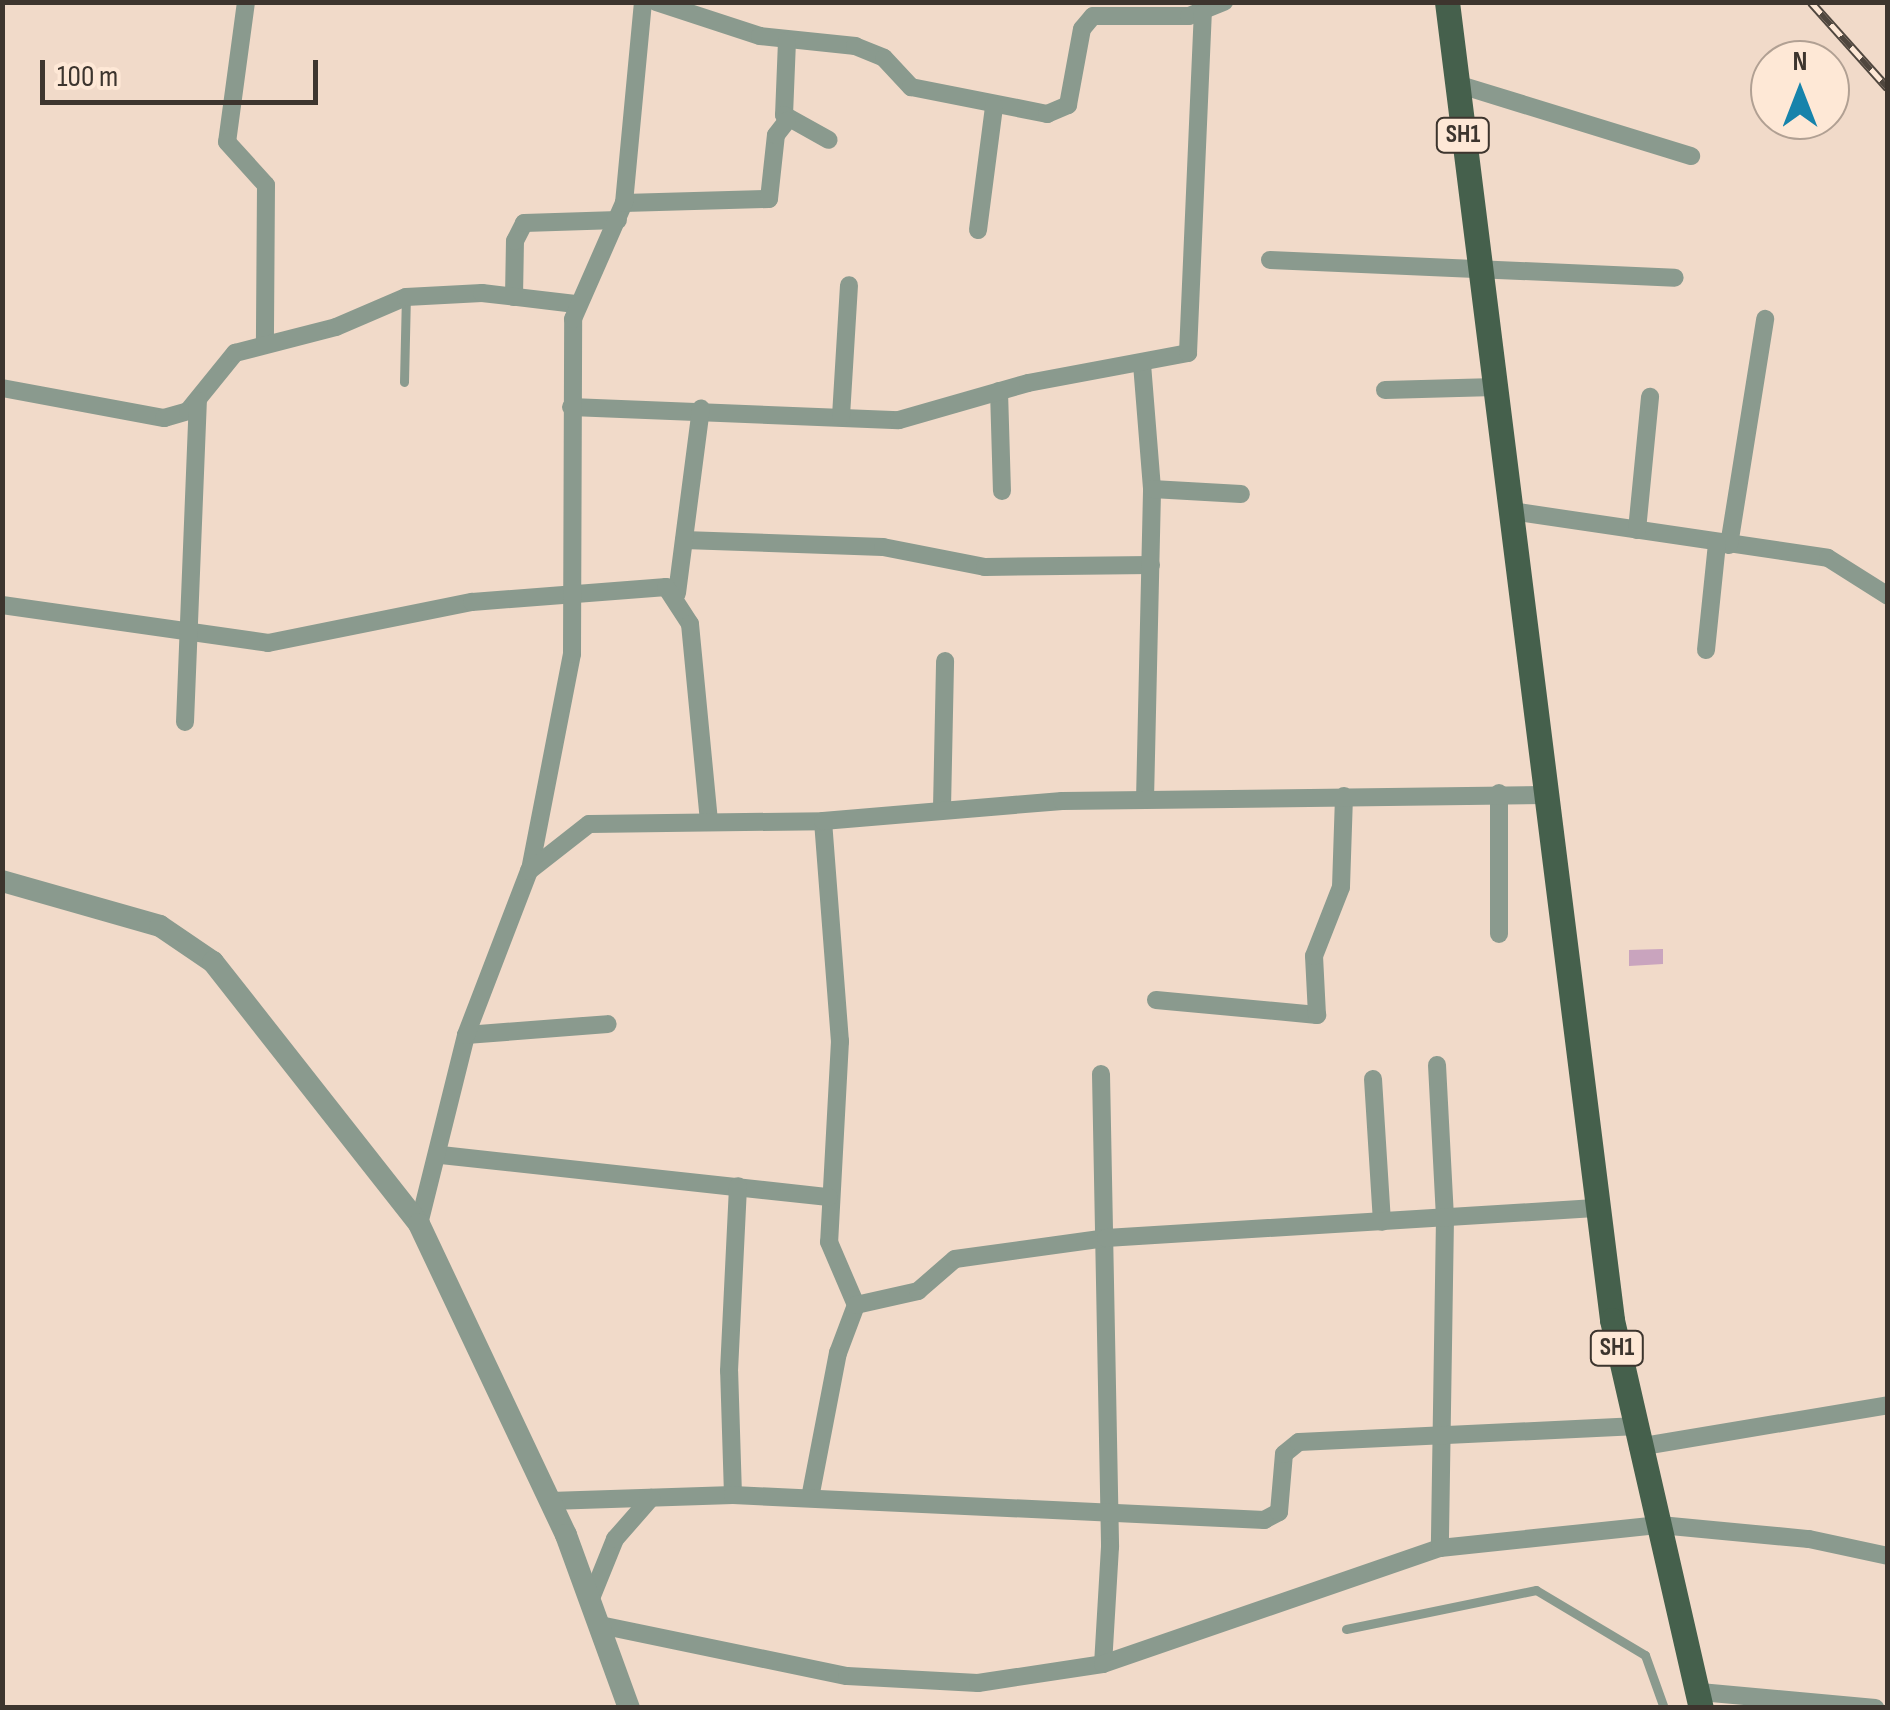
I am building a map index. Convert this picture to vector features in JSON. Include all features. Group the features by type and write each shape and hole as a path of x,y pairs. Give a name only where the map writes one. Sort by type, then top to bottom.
{"main road":[{"name":"SH1","path":"1447,2 1595,1208 1636,1436 1701,1700"}],"street":[{"path":"246,2 227,142 266,185 265,339"},
{"path":"419,1224 442,1156 466,1035 529,871 566,687 577,588 571,407 575,304 621,211 643,2"},
{"path":"656,2 787,41 871,51 912,87 1046,114 1064,109 1082,28 1092,16 1203,13 1224,2"},
{"path":"571,407 917,417 999,391 1177,359 1194,342 1203,13"},
{"path":"514,298 516,241 524,223 768,199 776,135 787,121 787,41"},
{"path":"1457,84 1691,156"},
{"path":"978,230 994,106"},
{"path":"787,121 829,140"},
{"path":"1270,260 1675,278"},
{"path":"842,416 849,284"},
{"path":"2,388 146,418 179,415 198,401 222,362 265,339 336,326 406,298 514,298 575,304"},
{"path":"1706,650 1764,319"},
{"path":"1142,364 1152,489 1145,800"},
{"path":"1385,390 1495,387"},
{"path":"999,391 1002,492"},
{"path":"1637,530 1650,397"},
{"path":"186,722 198,401"},
{"path":"701,408 677,593 690,624 709,822"},
{"path":"1152,489 1241,494"},
{"path":"1511,511 1838,562 1888,596"},
{"path":"684,540 883,546 985,567 1152,565"},
{"path":"2,604 188,636 298,641 418,610 577,588 648,584 677,593"},
{"path":"942,808 945,661"},
{"path":"1499,793 1499,934"},
{"path":"529,871 589,824 823,821 942,808 1145,800 1547,795"},
{"path":"1156,1000 1317,1015 1316,944 1340,887 1344,796"},
{"path":"810,1498 838,1353 856,1305 832,1259 829,1197 840,1041 823,821"},
{"path":"2,881 160,926 213,962 419,1224 550,1501 629,1708"},
{"path":"466,1035 608,1024"},
{"path":"1437,1066 1446,1218 1440,1548"},
{"path":"1101,1074 1106,1238 1100,1372 1108,1516 1103,1664"},
{"path":"1374,1080 1382,1222"},
{"path":"442,1156 829,1197"},
{"path":"733,1495 729,1372 738,1186"},
{"path":"856,1305 918,1290 955,1259 1106,1238 1595,1208"},
{"path":"550,1501 733,1495 1108,1516 1272,1518 1289,1446 1440,1438 1636,1436 1888,1405"},
{"path":"590,1600 615,1539 650,1498"},
{"path":"600,1625 922,1684 1034,1678 1103,1664 1440,1548 1660,1525 1809,1539 1888,1556"},
{"path":"1701,1700 1875,1708"}],"lane":[{"path":"404,382 406,298"},
{"path":"1346,1629 1536,1590 1645,1655 1664,1708"}],"building":[{"path":"1663,949 1663,964 1629,966 1629,950"}],"railway":[{"path":"1811,2 1888,88"}]}
